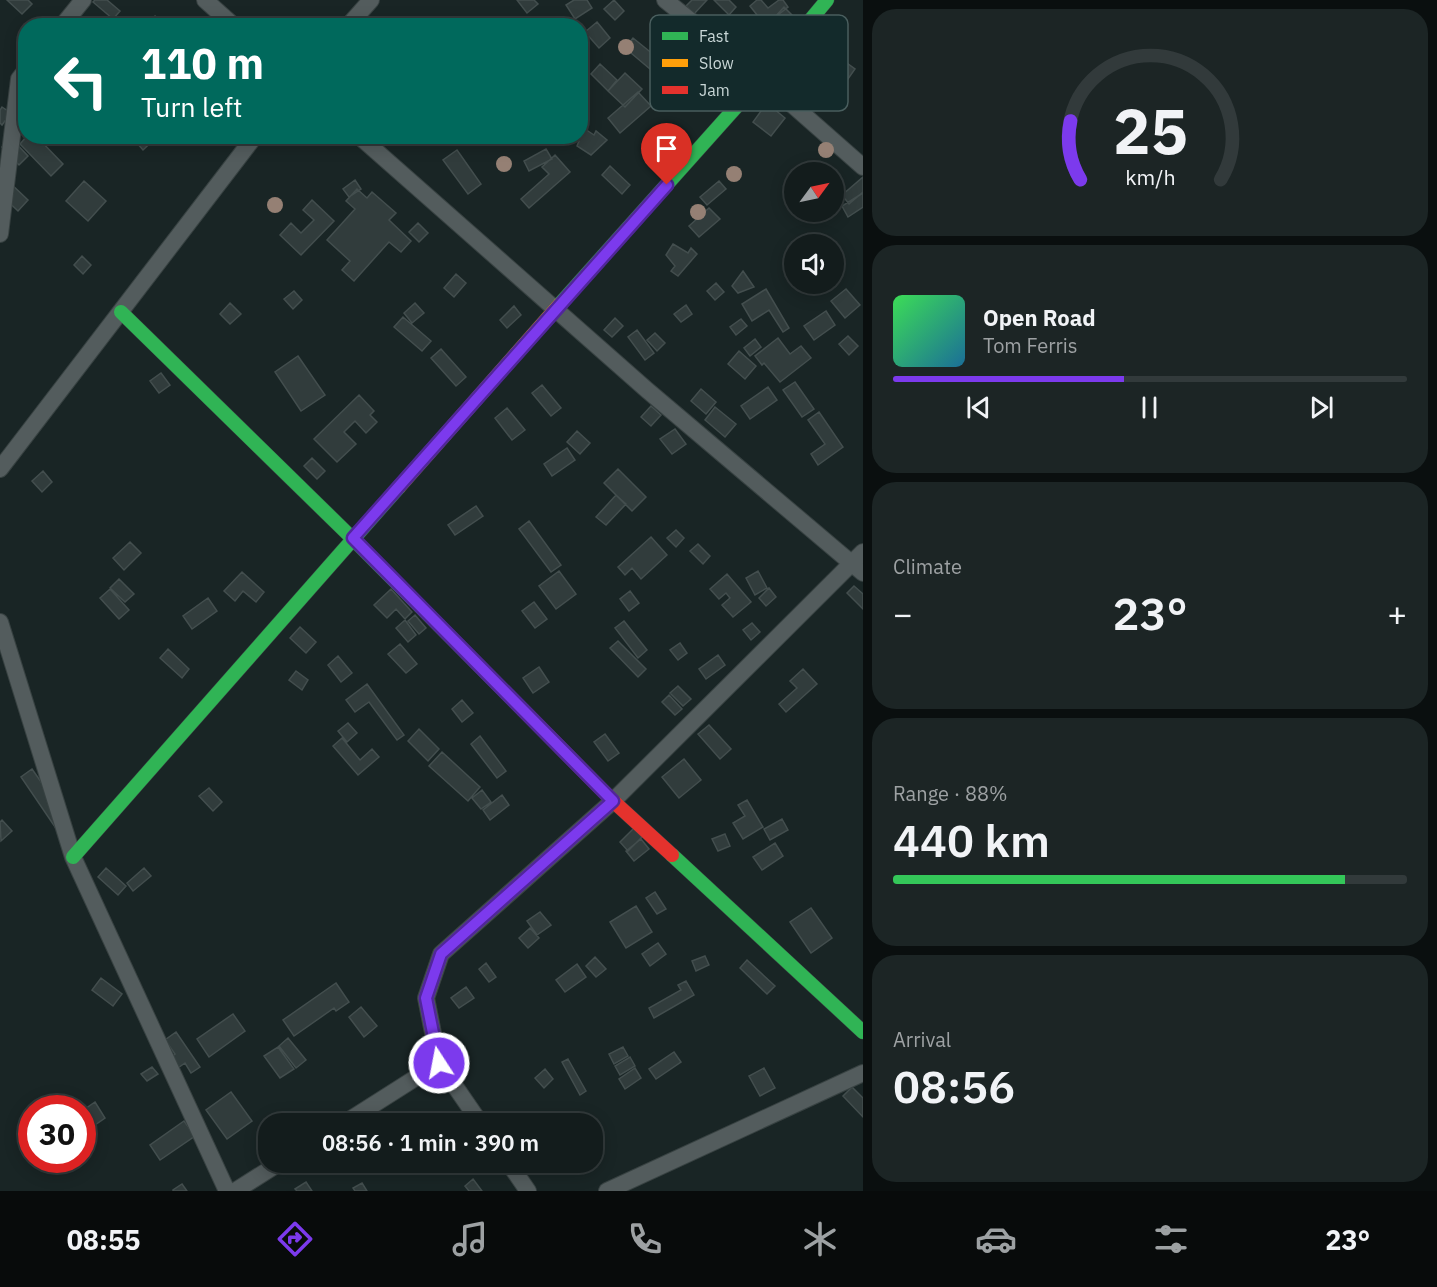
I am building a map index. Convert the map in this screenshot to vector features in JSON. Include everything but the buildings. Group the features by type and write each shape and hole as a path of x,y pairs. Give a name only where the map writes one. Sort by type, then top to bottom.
{"street":[{"path":"68,18 83,0"},
{"path":"205,0 225,18"},
{"path":"355,18 372,0"},
{"path":"665,0 684,15"},
{"path":"814,15 827,0"},
{"path":"0,234 18,86"},
{"path":"73,857 733,111"},
{"path":"799,111 862,167"},
{"path":"0,469 249,144"},
{"path":"368,144 555,310 859,563 613,801 441,954 426,998 439,1063 473,1113"},
{"path":"121,312 353,538 613,801 862,1032"},
{"path":"0,622 73,857 227,1191"},
{"path":"360,1113 439,1063"},
{"path":"607,1191 862,1073"},
{"path":"235,1191 264,1173"},
{"path":"516,1173 528,1191"}],"traffic: fast":[{"path":"814,15 827,0"},
{"path":"560,304 733,111"},
{"path":"121,312 353,539 523,710"},
{"path":"73,857 399,487"},
{"path":"672,855 863,1032"}],"traffic: slow":[{"path":"399,487 560,304"}],"traffic: jam":[{"path":"523,710 613,801 672,855"}],"route":[{"path":"439,1063 426,998 441,954 613,801 353,538 667,185"}]}
